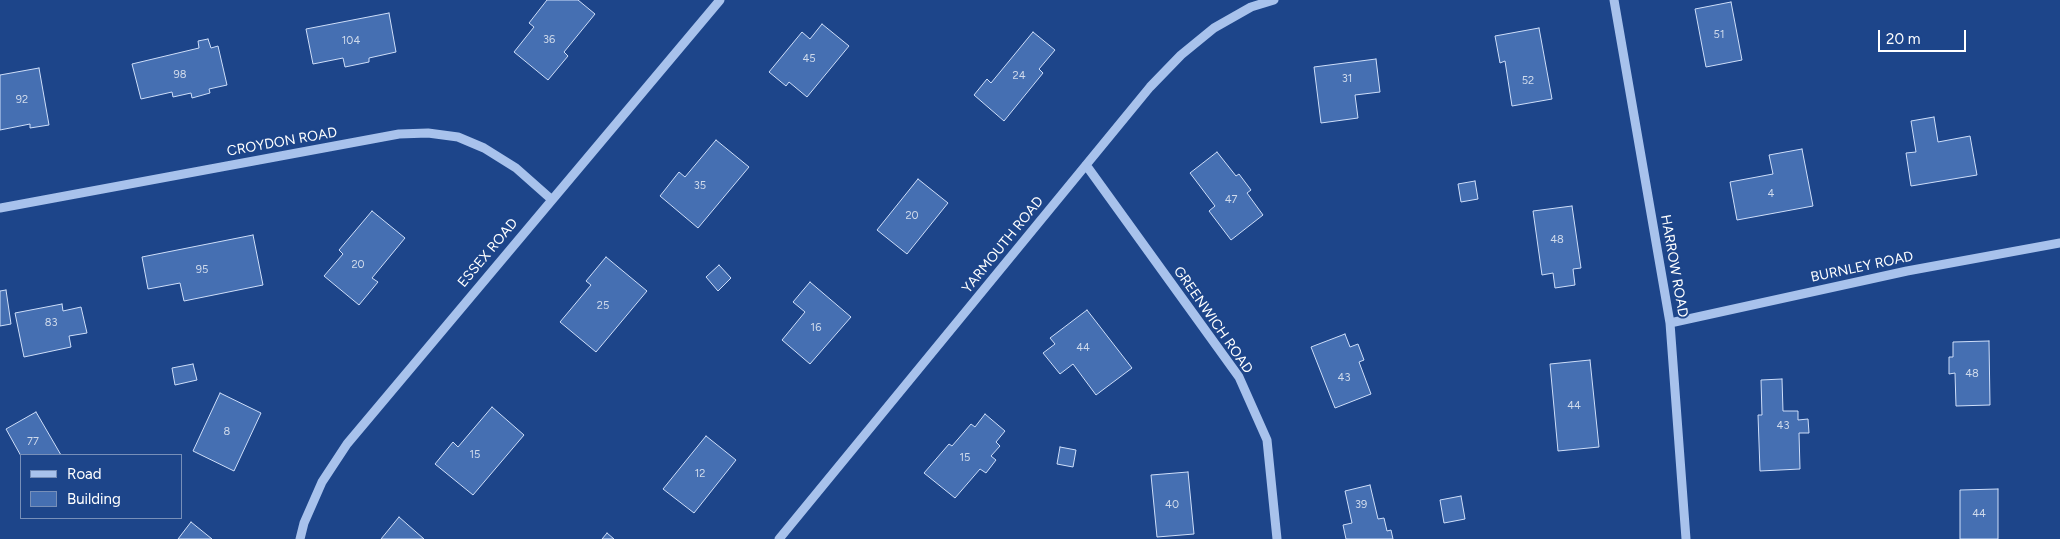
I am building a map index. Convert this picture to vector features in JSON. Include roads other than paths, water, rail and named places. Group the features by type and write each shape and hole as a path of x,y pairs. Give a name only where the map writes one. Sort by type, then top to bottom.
{"street":[{"name":"ESSEX ROAD","path":"300,539 304,523 322,482 347,444 720,0"},
{"name":"YARMOUTH ROAD","path":"779,539 1150,87 1181,55 1214,28 1251,7 1274,0"},
{"name":"HARROW ROAD","path":"1614,0 1670,323 1686,539"},
{"name":"CROYDON ROAD","path":"0,208 399,134 428,132 458,137 484,148 516,168 552,199"},
{"name":"GREENWICH ROAD","path":"1086,165 1239,377 1267,440 1277,539"},
{"name":"BURNLEY ROAD","path":"1670,323 1907,271 2060,243"}]}
